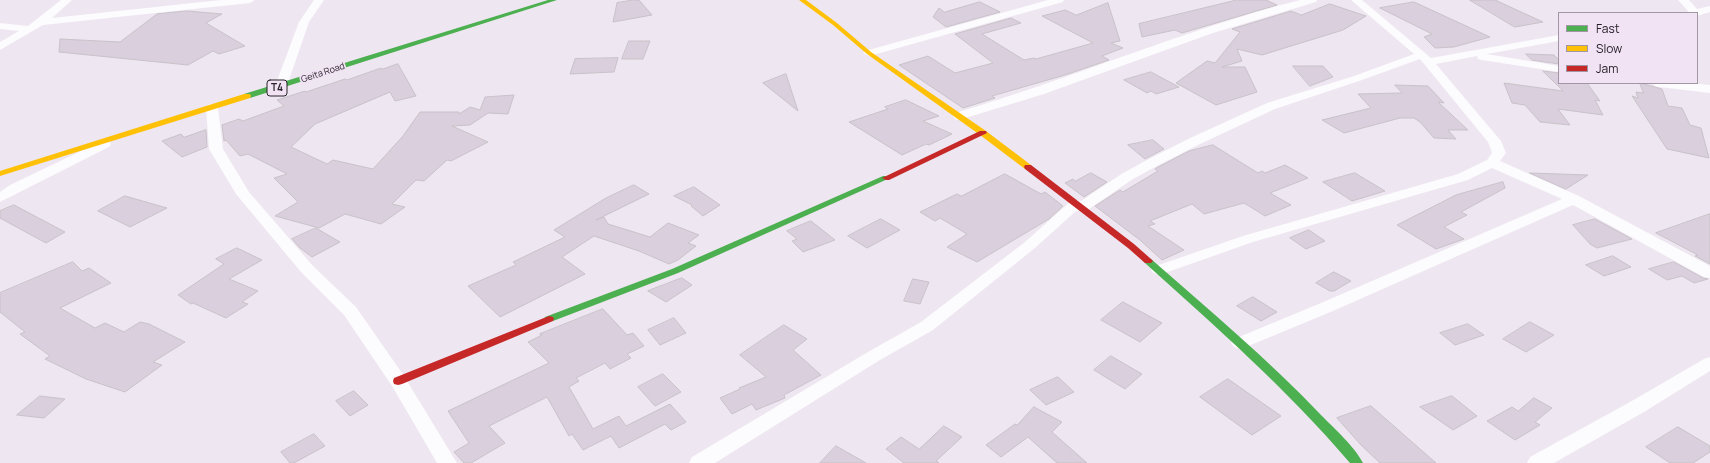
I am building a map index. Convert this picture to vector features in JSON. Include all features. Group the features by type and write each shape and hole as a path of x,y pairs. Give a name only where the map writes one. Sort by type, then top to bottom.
{"main road":[{"name":"Geita Road","path":"0,174 554,0"},
{"path":"802,0 835,24 869,53 983,133 1131,246 1240,343 1336,437 1357,463"},
{"path":"398,380 556,316 682,268 834,202 983,133"}],"street":[{"path":"0,47 40,22 67,0"},
{"path":"40,22 250,0"},
{"path":"281,86 304,22 319,0"},
{"path":"869,53 1059,0"},
{"path":"959,116 1038,92 1180,41 1283,7 1312,0"},
{"path":"1159,270 1248,240 1462,177 1492,163 1499,153 1494,141 1424,59 1358,0"},
{"path":"1683,0 1693,12"},
{"path":"1697,12 1710,8"},
{"path":"1698,15 1710,20"},
{"path":"0,26 30,29"},
{"path":"699,463 874,356 927,326 1079,206 1128,176 1193,142 1271,106 1358,78 1424,59 1471,55 1558,38"},
{"path":"1471,55 1558,69"},
{"path":"1668,84 1710,89"},
{"path":"212,108 216,149 242,194 307,268 350,311 398,380 447,463"},
{"path":"0,198 15,188 117,137"},
{"path":"1492,163 1574,199 1710,273"},
{"path":"1240,343 1328,308 1574,199"},
{"path":"1537,463 1637,407 1710,363"}],"building":[{"path":"639,0 652,15 613,22 617,3"},
{"path":"1237,0 1266,0 1277,5 1182,33 1175,30 1142,37 1139,24"},
{"path":"1470,0 1495,0 1543,22 1515,27"},
{"path":"980,2 1000,12 946,27 933,17 939,8 944,12"},
{"path":"1414,2 1490,37 1454,47 1435,48 1424,37 1432,34 1380,8"},
{"path":"1108,3 1120,41 1111,43 1123,48 1102,56 1109,60 1065,75 992,96 995,98 963,108 899,65 928,56 955,73 993,63 955,34 1011,18 1021,23 982,34 1024,60 1036,59 1093,43 1042,16 1065,10 1076,15"},
{"path":"1330,4 1366,16 1343,30 1262,55 1237,49 1242,61 1222,67 1245,67 1257,92 1216,105 1176,83 1207,61 1215,63 1240,32 1232,29 1291,11 1301,15"},
{"path":"187,11 222,14 206,23 245,46 219,54 213,51 188,65 59,52 60,39 120,42 157,14"},
{"path":"629,41 650,41 643,59 622,59"},
{"path":"1526,54 1554,55 1558,59 1558,64 1532,60"},
{"path":"618,58 614,72 570,74 575,59"},
{"path":"398,64 416,96 395,101 390,92 315,124 291,147 327,164 333,160 373,169 403,136 420,112 459,112 459,114 470,107 480,110 485,97 514,95 508,114 488,113 470,125 452,126 488,142 451,161 447,160 424,181 416,180 392,204 405,207 381,224 345,214 319,228 275,216 298,202 274,178 287,174 248,154 240,156 226,140 224,141 222,125 239,119 243,121 284,106 277,100"},
{"path":"1293,66 1323,66 1333,77 1310,86"},
{"path":"1543,71 1558,73 1558,84 1588,84 1600,101 1595,100 1603,115 1558,109 1570,125 1540,122 1525,105 1512,103 1504,83 1563,91"},
{"path":"1151,72 1179,87 1156,94 1151,91 1147,93 1124,80"},
{"path":"786,74 798,111 763,83"},
{"path":"1640,84 1662,89 1668,106 1682,108 1690,125 1701,128 1709,158 1667,149 1632,96 1638,98 1636,92 1643,93"},
{"path":"1395,85 1428,86 1444,103 1438,102 1468,130 1448,130 1456,139 1434,138 1420,122 1414,118 1400,118 1344,133 1322,120 1371,108 1358,94 1402,93"},
{"path":"906,100 939,116 923,121 952,134 929,145 926,144 902,155 849,122 888,109 885,107"},
{"path":"206,130 207,147 182,157 162,141 181,134 184,137"},
{"path":"1153,140 1164,149 1145,159 1128,145"},
{"path":"1213,145 1258,173 1262,171 1265,173 1285,165 1308,178 1270,193 1291,205 1265,216 1244,203 1204,214 1192,204 1150,221 1155,224 1148,226 1184,250 1162,260 1140,240 1095,206 1120,190 1123,192 1158,171 1155,169 1158,167 1189,151"},
{"path":"1091,173 1107,182 1084,197 1065,183 1073,179 1075,181"},
{"path":"1355,173 1385,191 1352,201 1323,182"},
{"path":"1530,173 1588,175 1566,189"},
{"path":"1005,174 1041,194 1045,192 1063,206 1049,219 977,262 947,247 967,234 940,218 935,221 920,212 957,194 961,196"},
{"path":"1503,182 1505,188 1461,212 1467,215 1444,227 1464,239 1436,249 1397,225 1456,195"},
{"path":"634,185 649,194 596,220 604,217 608,224 650,237 668,223 699,235 688,243 696,246 678,260 669,264 639,251 594,236 562,257 585,274 500,317 468,286 516,265 513,262 565,237 554,230 606,198"},
{"path":"694,187 720,205 703,216 691,206 692,205 674,196"},
{"path":"125,196 167,208 130,227 98,211"},
{"path":"14,205 65,232 46,243 0,218 0,211"},
{"path":"1710,214 1710,264 1695,256 1698,255 1656,233"},
{"path":"881,219 900,230 867,248 848,236"},
{"path":"1595,219 1632,239 1597,248 1590,244 1573,225"},
{"path":"811,221 835,240 803,252 792,241 797,239 787,231"},
{"path":"316,228 340,242 312,257 300,248 292,239"},
{"path":"1309,230 1325,241 1306,249 1290,238"},
{"path":"237,248 262,260 229,279 258,291 242,302 248,304 226,318 193,303 191,304 178,295 224,264 216,259"},
{"path":"1613,256 1631,267 1604,276 1586,265"},
{"path":"73,262 82,271 89,268 111,283 60,308 95,328 105,323 124,332 140,322 149,324 185,342 153,362 162,365 125,392 86,379 45,359 50,356 20,334 25,332 0,312 0,293"},
{"path":"1674,262 1703,278 1708,279 1694,283 1682,276 1667,280 1649,269"},
{"path":"1334,272 1351,281 1334,291 1330,291 1316,283"},
{"path":"682,278 692,285 666,302 648,291"},
{"path":"913,279 929,282 920,304 904,301"},
{"path":"1253,297 1277,312 1261,321 1237,306"},
{"path":"1123,302 1162,323 1140,342 1101,320"},
{"path":"603,309 627,335 633,333 644,346 627,354 631,358 610,369 605,363 576,378 579,381 569,387 593,429 619,416 626,426 670,404 686,422 671,430 665,424 619,448 611,436 583,450 572,434 569,436 547,397 489,426 505,443 471,463 464,463 454,452 469,443 448,411 549,363 528,342 542,335 540,334"},
{"path":"674,318 686,333 660,345 648,330"},
{"path":"1530,322 1554,335 1526,352 1503,339"},
{"path":"1468,324 1484,335 1455,345 1440,333"},
{"path":"784,325 807,339 793,350 821,375 784,395 785,398 756,410 752,404 732,414 720,398 740,389 739,388 766,377 740,355"},
{"path":"1111,356 1142,374 1125,389 1094,370"},
{"path":"663,374 681,392 655,406 638,387"},
{"path":"1058,377 1074,392 1046,405 1030,390"},
{"path":"1228,379 1281,416 1252,435 1200,397"},
{"path":"354,391 368,405 350,416 336,401"},
{"path":"40,396 65,399 44,418 17,415"},
{"path":"1452,396 1477,416 1453,430 1420,407"},
{"path":"1534,398 1552,408 1535,422 1540,425 1515,440 1487,421 1512,407 1518,411"},
{"path":"1371,406 1436,463 1380,463 1361,445 1337,418"},
{"path":"1034,407 1062,422 1052,432 1087,463 1057,463 1028,437 1001,457 986,445 1015,424 1017,425"},
{"path":"944,426 962,437 936,461 939,463 904,463 886,449 901,437 919,449"},
{"path":"1678,427 1710,446 1710,452 1693,463 1670,463 1646,447"},
{"path":"314,434 325,446 294,463 290,463 281,452"},
{"path":"836,446 866,463 820,463"}],"traffic: fast":[{"path":"247,96 554,0"},
{"path":"549,319 675,271 886,178"},
{"path":"1148,261 1283,383 1309,409 1357,463"}],"traffic: slow":[{"path":"802,0 835,24 869,53 983,133 1028,167"},
{"path":"0,174 247,96"}],"traffic: jam":[{"path":"886,178 983,133"},
{"path":"1028,167 1131,246 1148,261"},
{"path":"398,381 549,319"}]}
